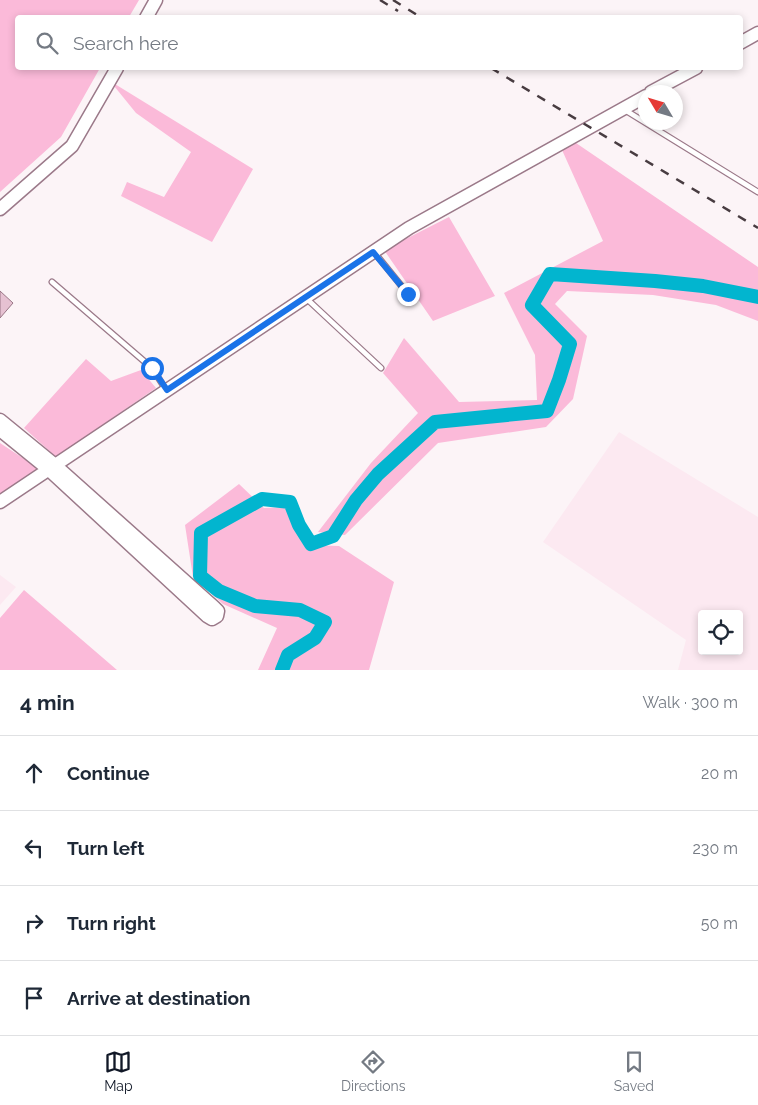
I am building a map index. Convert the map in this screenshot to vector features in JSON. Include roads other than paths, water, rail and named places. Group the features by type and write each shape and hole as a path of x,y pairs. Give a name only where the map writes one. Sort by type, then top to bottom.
{"street":[{"path":"148,15 156,0"},
{"path":"743,41 758,33"},
{"path":"0,209 72,146 116,70"},
{"path":"664,85 692,70"},
{"path":"0,502 409,228 638,100"},
{"path":"0,420 133,541 207,616 212,619 217,616 218,611 214,607 133,541"},
{"path":"0,430 52,467"}],"lane":[{"path":"623,108 758,192"},
{"path":"373,252 408,294"},
{"path":"52,282 152,368 167,390"},
{"path":"305,297 381,368"}],"waterway":[{"path":"282,670 288,655 315,638 325,622 300,610 255,606 219,591 200,576 201,533 262,499 290,502 299,525 311,544 333,536 356,500 378,474 435,422 547,411 570,344 532,305 550,274 703,286 758,297"}],"railway":[{"path":"380,0 398,11"},
{"path":"393,0 417,15"},
{"path":"494,70 758,228"}]}
